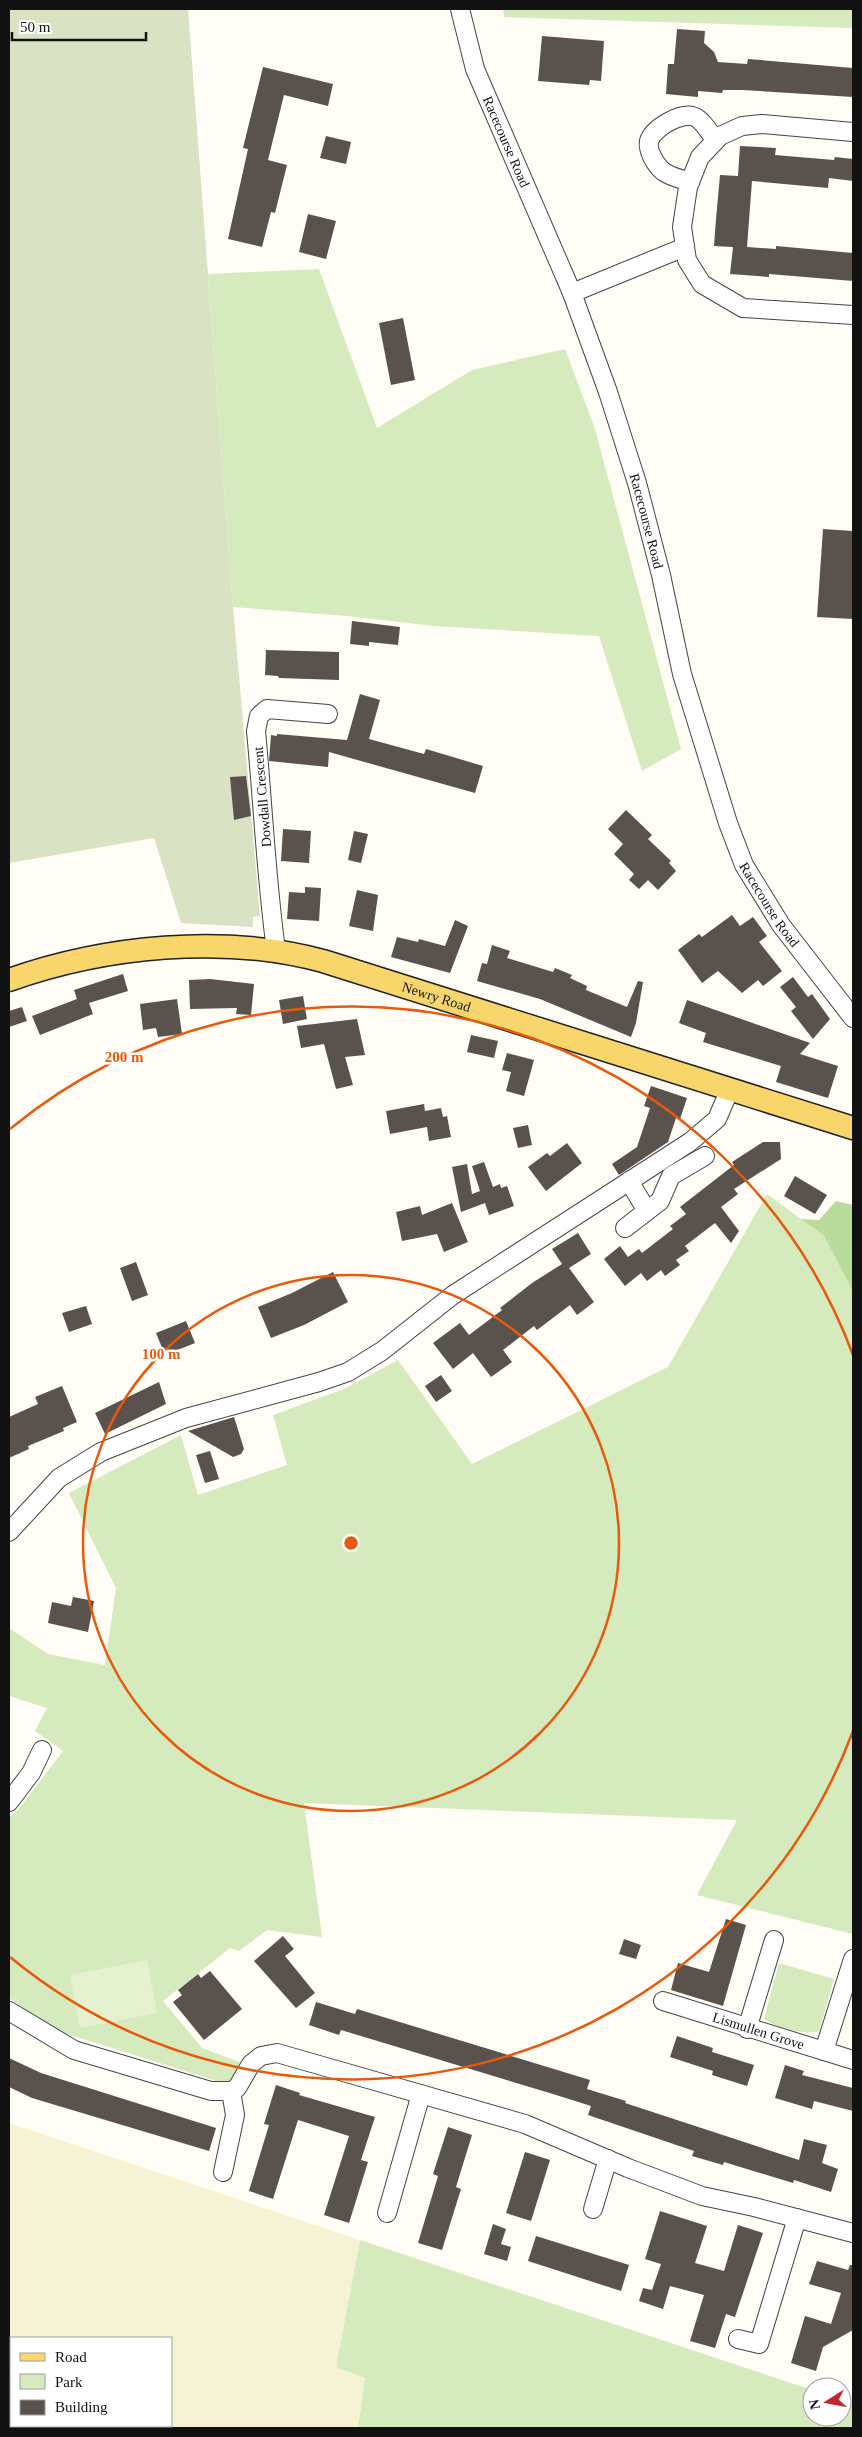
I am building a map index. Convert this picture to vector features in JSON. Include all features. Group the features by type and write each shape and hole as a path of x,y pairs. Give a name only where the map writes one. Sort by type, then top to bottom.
{"main road":[{"name":"Newry Road","path":"9,980 76,961 145,950 209,946 276,950 323,961 853,1128"}],"street":[{"name":"Racecourse Road","path":"460,9 475,69 572,293 608,392 637,483 661,575 682,674 728,823 744,865 781,924 853,1018"},
{"path":"690,182 664,172 651,156 649,142 657,130 684,115 696,117 716,140"},
{"path":"853,132 762,124 742,126 720,136 700,157 690,182 682,227 687,260 702,284 742,308 853,315"},
{"path":"572,293 685,247"},
{"name":"Dowdall Crescent","path":"276,950 268,892 256,731 259,716 267,709 328,714"},
{"path":"9,1532 58,1478 101,1452 186,1418 320,1382 348,1372 382,1351 453,1295 690,1142 717,1119 730,1088"},
{"path":"625,1228 660,1201 671,1176 705,1156"},
{"path":"628,1181 647,1211"},
{"path":"9,1802 31,1773 42,1750"},
{"path":"747,2029 774,1940"},
{"path":"824,2051 853,1959"},
{"name":"Lismullen Grove","path":"664,2001 747,2029 853,2060"},
{"path":"9,2011 74,2050 211,2091 231,2091 237,2088 251,2064 261,2056 277,2052 525,2124 702,2196 853,2233"},
{"path":"223,2172 235,2114 231,2091"},
{"path":"387,2213 422,2094"},
{"path":"593,2209 608,2159"},
{"path":"738,2339 759,2344 797,2218"}],"shaded area":[{"path":"9,2123 360,2240 336,2367 365,2378 358,2428 9,2428"}],"green space":[{"path":"9,9 188,9 233,607 260,916 253,917 253,927 181,923 154,838 9,863"},
{"path":"503,9 853,9 853,28 504,17"},
{"path":"319,269 377,428 472,370 565,349 595,429 681,749 642,771 599,636 434,626 347,616 233,607 208,274"},
{"path":"767,1194 824,1236 853,1292 853,1934 697,1895 737,1820 304,1803 322,1937 267,1930 239,1951 230,1948 163,2001 202,2048 242,2063 229,2085 55,2030 9,1998 9,1817 18,1810 63,1751 35,1731 47,1708 9,1696 9,1628 48,1654 105,1665 116,1588 69,1493 181,1435 198,1495 287,1465 273,1415 344,1389 398,1360 472,1464 668,1367"},
{"path":"836,1201 853,1205 853,1292 824,1236 801,1219 819,1220"},
{"path":"147,1960 157,2013 80,2028 70,1975"},
{"path":"779,1963 834,1979 819,2031 808,2033 791,2030 764,2018"},
{"path":"360,2240 802,2387 802,2427 852,2427 853,2404 853,2428 358,2428 365,2378 336,2367"}],"building":[{"path":"677,29 705,31 704,43 714,52 718,62 747,64 748,59 853,68 853,97 743,90 723,90 722,93 698,91 698,97 666,94 668,64 674,64"},
{"path":"542,36 604,41 601,81 590,80 589,85 538,81"},
{"path":"263,67 333,84 328,106 284,95 268,160 287,165 275,213 271,212 262,247 228,239 248,149 243,148"},
{"path":"326,136 351,142 346,164 320,158"},
{"path":"740,146 776,148 775,155 834,160 835,157 853,159 853,181 829,178 828,188 752,181 747,247 776,249 776,246 853,253 853,281 769,274 769,277 730,274 733,247 714,246 716,219 720,175 738,176"},
{"path":"308,214 336,221 326,259 299,252"},
{"path":"403,318 415,380 391,385 379,323"},
{"path":"823,529 853,531 853,619 817,617"},
{"path":"352,621 400,627 398,645 369,642 369,646 350,644"},
{"path":"266,650 339,652 339,680 279,678 278,676 265,675"},
{"path":"360,694 380,700 369,739 424,754 426,749 483,766 475,793 329,752 328,767 269,761 271,735 347,740"},
{"path":"246,776 251,816 234,820 230,777"},
{"path":"626,810 652,835 648,839 671,861 669,863 676,871 658,890 648,880 639,889 629,880 634,874 614,854 623,844 608,829"},
{"path":"283,829 311,831 309,863 281,861"},
{"path":"354,831 368,834 361,863 348,860"},
{"path":"305,887 321,888 319,921 287,919 289,892 305,893"},
{"path":"357,890 378,895 373,931 349,926"},
{"path":"732,915 740,926 753,917 767,936 759,942 782,971 763,986 758,980 742,993 718,971 702,983 678,950 699,934 702,937"},
{"path":"455,920 468,926 450,973 391,957 397,937 418,942 419,939 445,946"},
{"path":"492,945 510,951 507,958 553,972 555,968 572,975 570,978 587,986 586,990 627,1007 638,981 643,982 636,1023 631,1037 540,999 477,981 482,963 487,964"},
{"path":"123,974 128,991 89,1003 93,1014 40,1035 32,1016 77,999 74,990"},
{"path":"793,977 808,997 812,994 830,1019 813,1039 791,1011 796,1007 780,987"},
{"path":"210,979 254,984 251,1015 236,1014 237,1008 190,1009 189,980"},
{"path":"303,996 307,1019 283,1024 279,1000"},
{"path":"177,999 182,1034 158,1037 156,1028 143,1030 140,1004"},
{"path":"687,1000 810,1043 800,1054 838,1066 828,1098 776,1082 781,1066 703,1042 706,1033 679,1023"},
{"path":"22,1007 27,1021 9,1027 9,1011"},
{"path":"357,1019 365,1055 345,1057 353,1085 336,1089 324,1044 301,1048 297,1026"},
{"path":"471,1035 498,1041 494,1058 467,1052"},
{"path":"507,1053 534,1060 524,1096 506,1091 511,1072 502,1070"},
{"path":"651,1086 687,1098 680,1119 676,1118 668,1142 619,1175 612,1164 637,1147 650,1108 644,1106"},
{"path":"424,1104 425,1111 441,1108 443,1117 447,1116 451,1137 429,1141 427,1127 390,1134 386,1111"},
{"path":"528,1125 532,1145 518,1148 513,1128"},
{"path":"763,1142 780,1142 781,1159 734,1189 738,1194 721,1207 739,1231 731,1243 715,1223 685,1246 689,1251 676,1260 680,1265 665,1276 661,1270 647,1281 641,1273 625,1286 604,1259 620,1246 628,1257 639,1249 642,1253 673,1229 670,1226 686,1214 680,1207 734,1165 732,1162"},
{"path":"567,1143 582,1163 546,1191 528,1167 547,1153 550,1156"},
{"path":"484,1162 493,1187 500,1184 501,1188 507,1186 514,1206 489,1215 485,1203 461,1212 452,1167 467,1164 472,1194 480,1191 472,1166"},
{"path":"795,1176 827,1195 815,1214 784,1196"},
{"path":"452,1203 468,1242 444,1252 437,1234 402,1241 396,1212 420,1206 422,1215"},
{"path":"578,1233 591,1254 569,1268 594,1302 577,1315 570,1305 537,1330 534,1326 503,1350 512,1362 491,1377 473,1353 453,1369 433,1343 460,1323 469,1335 502,1310 500,1308 532,1283 562,1264 552,1249"},
{"path":"136,1262 148,1295 132,1301 120,1268"},
{"path":"333,1272 348,1302 304,1325 271,1338 258,1307 292,1293"},
{"path":"86,1306 92,1324 69,1332 62,1313"},
{"path":"186,1321 195,1343 165,1355 156,1333"},
{"path":"441,1375 452,1391 436,1402 425,1386"},
{"path":"159,1382 166,1404 105,1434 95,1413"},
{"path":"62,1386 77,1422 63,1428 64,1431 28,1446 29,1449 9,1458 9,1417 38,1404 35,1397"},
{"path":"234,1417 244,1449 241,1454 233,1457 188,1431"},
{"path":"210,1451 219,1479 205,1483 196,1455"},
{"path":"73,1597 94,1601 88,1632 48,1623 52,1602 71,1606"},
{"path":"726,1919 746,1925 723,2006 671,1990 678,1963 709,1972"},
{"path":"283,1936 294,1949 285,1956 315,1993 296,2008 254,1961"},
{"path":"624,1939 641,1945 636,1959 619,1954"},
{"path":"210,1971 242,2009 204,2040 173,2002 182,1995 178,1990 198,1974 201,1978"},
{"path":"316,2002 355,2014 357,2009 590,2080 587,2089 799,2160 804,2139 827,2145 822,2163 838,2169 831,2192 794,2180 793,2183 724,2162 723,2165 692,2156 694,2151 588,2115 591,2106 341,2030 339,2035 309,2025"},
{"path":"677,2036 713,2048 712,2052 754,2065 747,2086 712,2075 713,2071 670,2057"},
{"path":"9,2058 41,2073 216,2128 209,2151 32,2098 9,2087"},
{"path":"785,2065 804,2071 802,2075 853,2088 853,2111 814,2101 812,2109 775,2098"},
{"path":"276,2085 300,2093 299,2095 375,2117 361,2160 368,2162 349,2223 324,2215 349,2136 298,2120 273,2199 249,2191 269,2125 264,2124"},
{"path":"448,2127 472,2135 456,2187 461,2189 442,2250 418,2243 438,2176 433,2174"},
{"path":"525,2152 550,2160 531,2221 506,2213"},
{"path":"660,2211 707,2226 695,2263 724,2271 738,2225 763,2233 735,2317 726,2314 715,2348 690,2341 704,2295 670,2286 663,2309 639,2301 643,2288 652,2290 661,2264 645,2259"},
{"path":"493,2224 506,2229 501,2244 511,2247 507,2261 484,2254"},
{"path":"536,2236 629,2265 621,2291 528,2261"},
{"path":"817,2261 848,2270 850,2265 853,2265 853,2330 823,2347 816,2371 791,2363 805,2316 831,2324 841,2293 809,2284"}]}
